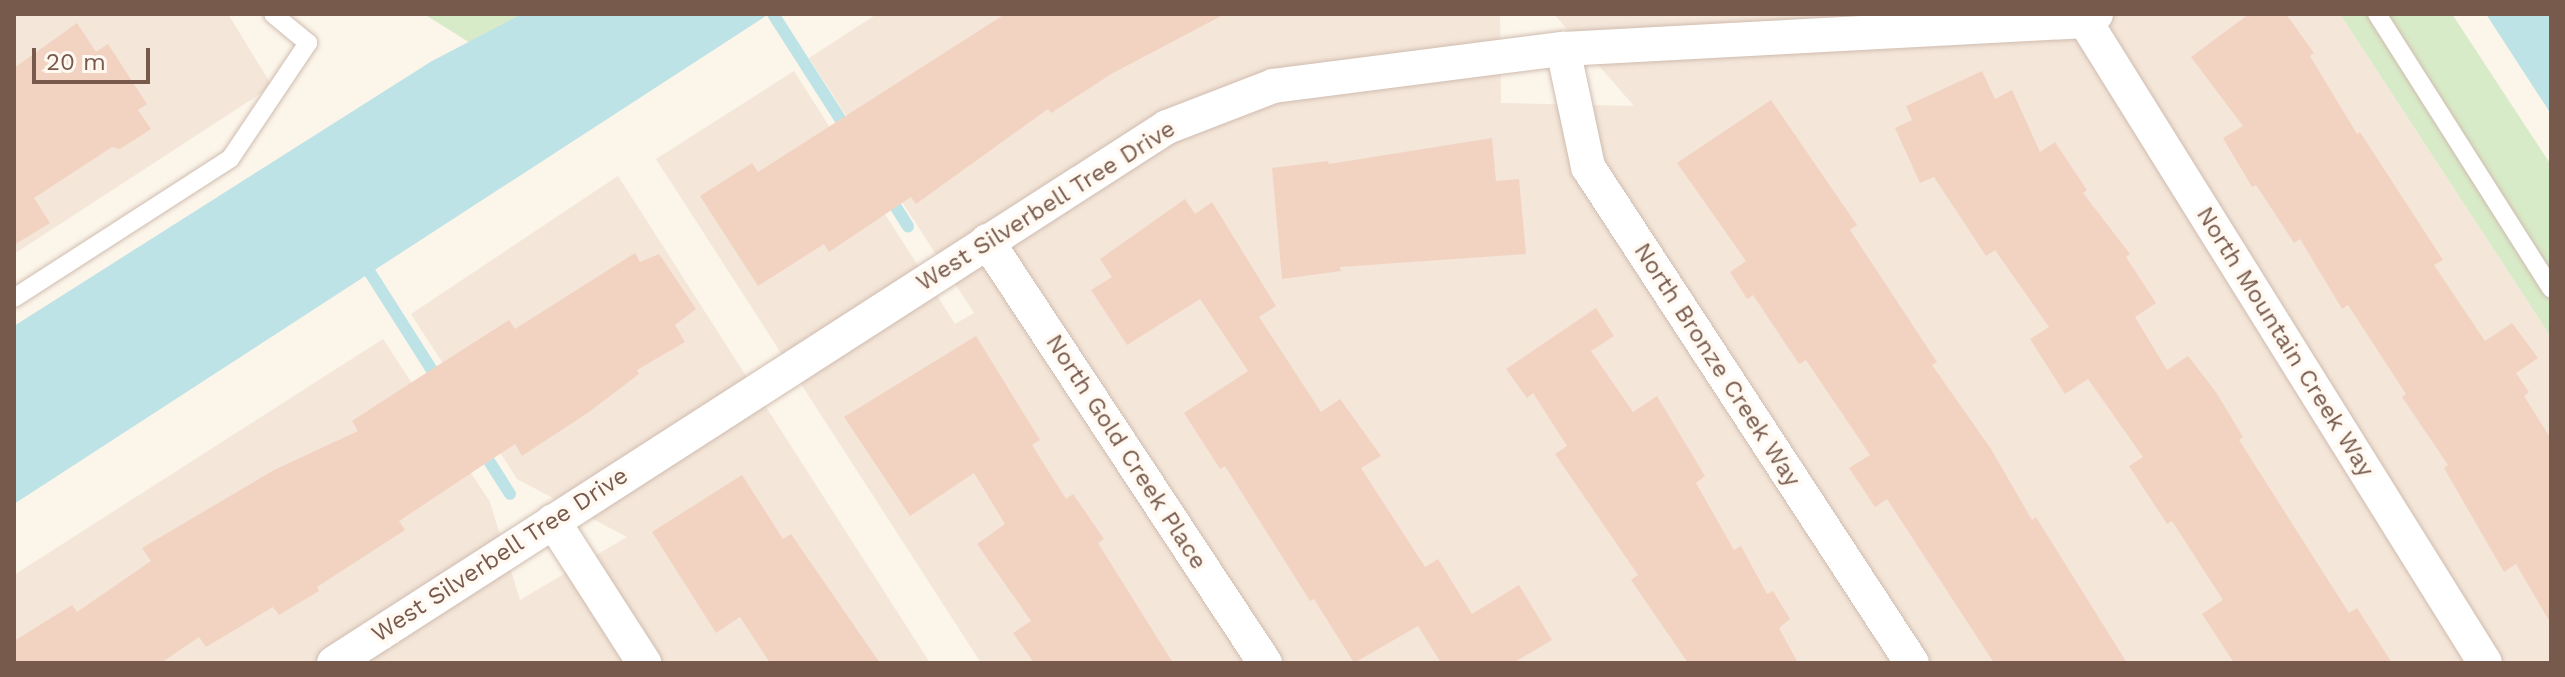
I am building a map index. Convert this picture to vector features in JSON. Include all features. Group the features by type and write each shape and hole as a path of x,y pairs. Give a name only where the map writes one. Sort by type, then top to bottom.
{"street":[{"name":"West Silverbell Tree Drive","path":"334,663 1167,127 1273,86 1563,49 2090,17"},
{"name":"North Mountain Creek Way","path":"2090,17 2485,663"},
{"name":"North Bronze Creek Way","path":"1563,49 1588,167 1912,663"},
{"name":"North Gold Creek Place","path":"987,241 1265,663"},
{"path":"553,521 644,663"}],"lane":[{"path":"14,298 230,159 308,43 273,14"},
{"path":"2377,14 2551,288"}],"shaded area":[{"path":"14,14 228,14 272,86 14,254"},
{"path":"877,14 1500,14 1501,103 1634,106 1554,14 2340,14 2551,337 2551,663 981,663 656,159 794,71 955,324 974,313 809,58"},
{"path":"618,176 930,663 14,663 14,575 383,339 490,502 520,600 627,537 517,479 411,314"}],"green space":[{"path":"424,14 668,14 545,90"},
{"path":"2340,14 2452,14 2551,165 2551,337"}],"water":[{"path":"522,14 769,14 14,504 14,326 432,61"},
{"path":"2486,14 2551,14 2551,114"}],"building":[{"path":"1005,14 1225,14 1113,73 1051,113 1048,109 916,204 911,197 829,252 824,244 758,286 700,196 752,163 758,172"},
{"path":"2249,14 2286,14 2314,53 2310,56 2357,134 2360,132 2443,260 2434,265 2485,341 2512,323 2538,358 2516,373 2529,392 2524,396 2551,439 2551,624 2516,564 2504,572 2444,468 2448,465 2402,397 2406,394 2348,305 2342,309 2300,239 2294,243 2256,185 2252,187 2223,138 2243,126 2191,57"},
{"path":"77,23 96,52 108,44 147,104 138,110 151,129 120,149 112,147 34,198 50,223 14,245 14,68"},
{"path":"1982,71 1995,99 2012,90 2040,152 2055,142 2087,190 2083,193 2130,254 2126,257 2156,303 2135,317 2167,370 2188,356 2216,392 2243,437 2239,440 2349,613 2357,608 2392,663 2234,663 2202,614 2223,600 2172,521 2167,524 2129,466 2143,457 2088,379 2065,394 2030,339 2049,327 1995,250 1986,256 1934,177 1920,183 1895,128 1912,120 1906,106"},
{"path":"1771,100 1857,225 1850,230 1937,362 1932,365 1991,449 2032,520 2036,517 2127,663 1994,663 1887,499 1875,507 1849,468 1870,455 1806,360 1799,364 1753,295 1747,299 1730,272 1746,261 1677,163"},
{"path":"1492,138 1496,181 1519,179 1526,254 1340,267 1341,271 1282,279 1272,168 1328,161 1329,164"},
{"path":"1185,199 1195,214 1212,202 1276,306 1259,317 1321,412 1340,399 1381,456 1361,468 1425,567 1438,559 1472,614 1519,585 1552,640 1513,663 1441,663 1418,626 1354,663 1314,599 1310,601 1225,466 1220,469 1184,413 1248,371 1200,299 1127,345 1091,290 1112,277 1100,259"},
{"path":"635,253 640,262 659,254 696,309 675,325 685,342 637,370 639,374 589,412 522,456 515,444 399,521 405,530 317,587 319,591 279,615 273,607 206,647 199,637 161,663 14,663 14,641 72,605 77,612 151,561 142,548 274,470 358,431 352,421 412,382 509,320 515,329"},
{"path":"1596,308 1614,336 1591,351 1633,412 1657,396 1705,476 1696,483 1734,550 1741,546 1767,594 1773,591 1790,619 1779,628 1798,663 1688,663 1631,580 1638,575 1555,454 1567,446 1533,393 1527,398 1506,369"},
{"path":"976,336 1040,440 1032,445 1066,499 1073,494 1104,539 1098,543 1173,663 1034,663 1013,633 1031,621 977,544 1005,524 974,473 910,516 844,417"},
{"path":"742,475 783,539 791,534 880,663 770,663 740,617 716,633 652,532"}],"waterway":[{"path":"773,14 849,133"},
{"path":"889,196 908,227"},
{"path":"362,260 440,383"},
{"path":"482,450 510,494"}]}
